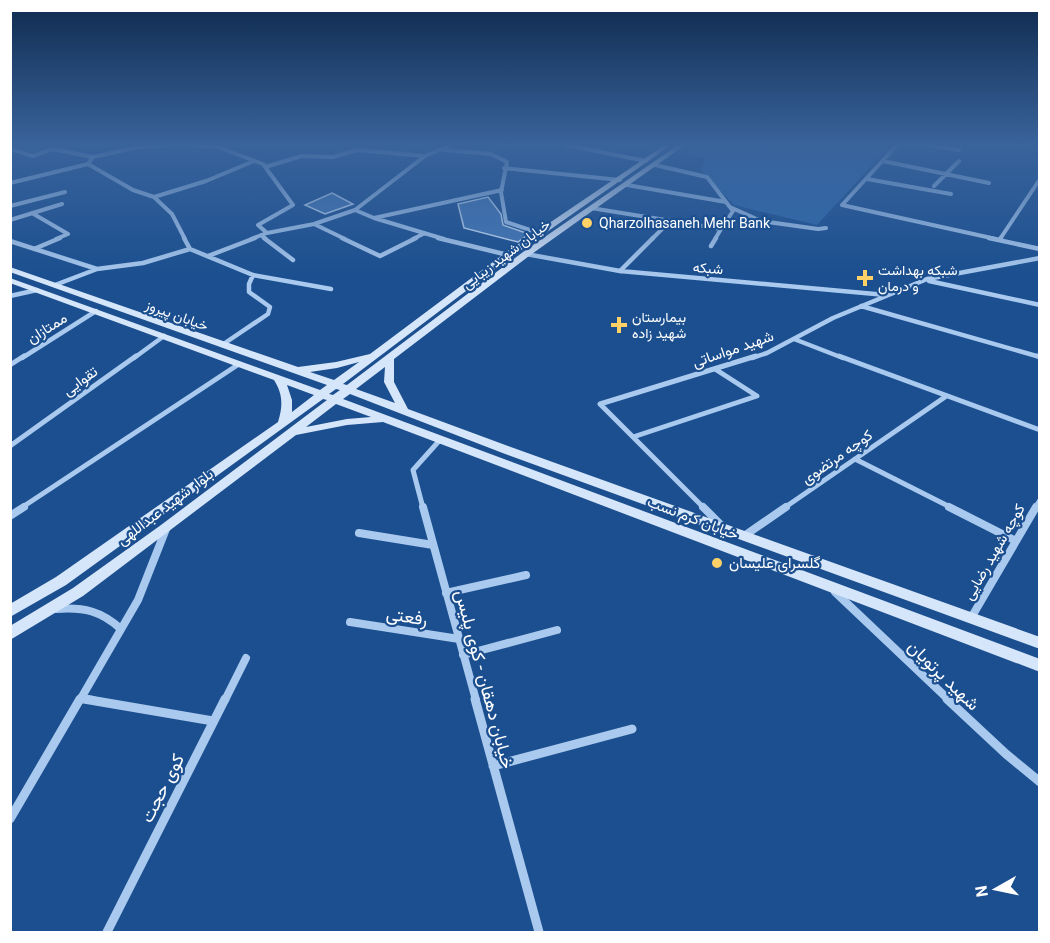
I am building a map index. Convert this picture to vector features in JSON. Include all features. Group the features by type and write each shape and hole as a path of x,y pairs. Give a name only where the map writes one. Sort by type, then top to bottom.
{"main road":[{"name":"خیابان شهید زیبایی","path":"321,396 508,255 539,233 612,189"},
{"name":"خیابان شهید زیبایی","path":"336,401 526,254 615,189"},
{"name":"خیابان پیروز","path":"10,269 350,391"},
{"name":"خیابان پیروز","path":"10,280 336,401"},
{"path":"296,370 353,361 383,350"},
{"path":"390,360 390,382 404,411"},
{"path":"278,378 287,396 287,429 384,420"},
{"name":"خیابان کرم نسب","path":"350,391 1040,643"},
{"name":"بلوار شهید عبداللهی","path":"10,634 50,609 166,528 287,429 294,416 321,396"},
{"name":"خیابان کرم نسب","path":"336,401 1040,666"},
{"name":"بلوار شهید عبداللهی","path":"10,611 60,581 287,429 308,421 336,401"},
{"path":"294,416 304,416 308,421"},
{"path":"439,441 449,429"}],"street":[{"path":"131,189 153,197 172,214 190,249"},
{"path":"153,197 179,189"},
{"path":"267,232 258,225 293,205 283,189"},
{"path":"208,256 267,232 314,225 355,210 382,189"},
{"path":"660,189 726,202"},
{"path":"711,246 733,212 716,189"},
{"path":"857,189 842,205 1040,249"},
{"path":"925,189 951,194"},
{"path":"999,240 1033,189"},
{"path":"374,218 502,190 501,210 506,222 539,233"},
{"path":"10,206 65,192"},
{"path":"10,220 62,204"},
{"path":"730,207 761,221 826,228"},
{"path":"591,208 721,229"},
{"path":"355,210 423,234 508,255"},
{"path":"32,213 68,234 34,249"},
{"path":"620,271 670,221"},
{"path":"314,225 380,256 423,234"},
{"path":"261,235 292,260"},
{"path":"10,240 97,268"},
{"path":"55,285 97,268 143,262 190,249 253,275 331,289"},
{"name":"شبکه","path":"526,254 620,271 889,295"},
{"name":"شهید مواساتی","path":"726,530 600,404 767,353 833,318 926,280 1040,258"},
{"path":"222,345 268,314 270,307 249,292 249,284 253,275"},
{"path":"926,280 1040,305"},
{"path":"10,296 37,290"},
{"path":"861,306 1040,357"},
{"name":"ممتازان","path":"10,364 96,311"},
{"name":"تقوایی","path":"10,446 164,336"},
{"path":"794,339 945,397 1040,430"},
{"path":"10,516 239,364"},
{"path":"633,437 757,396 715,369"},
{"name":"کوچه مرتضوی","path":"744,536 945,397"},
{"name":"خیابان دهقان - کوی پلیس","path":"439,441 413,470 538,933"},
{"path":"855,459 1016,542"},
{"name":"کوچه شهید رضایی","path":"971,618 1040,500"},
{"path":"10,819 138,600 166,528"},
{"path":"359,533 433,545"},
{"path":"446,593 526,574"},
{"name":"شهید پرتویان","path":"830,587 997,746 1040,782"},
{"path":"50,609 82,606 106,614 121,629"},
{"name":"رفعتی","path":"350,622 459,639"},
{"path":"463,655 557,630"},
{"name":"کوی حجت","path":"107,933 246,658"},
{"path":"81,698 213,721"},
{"path":"493,766 632,729"}],"shaded area":[{"path":"719,189 850,189 817,225 734,205"}],"building":[{"path":"332,193 353,204 325,214 305,205"},
{"path":"488,197 501,214 503,225 529,234 518,242 464,228 458,204"}],"place":[{"name":"Qharzolhasaneh Mehr Bank","path":"587,223"},
{"name":"شبکه بهداشت و درمان","path":"865,278"},
{"name":"بیمارستان شهید زاده","path":"619,325"},
{"name":"گلسرای علیسان","path":"717,563"}]}
